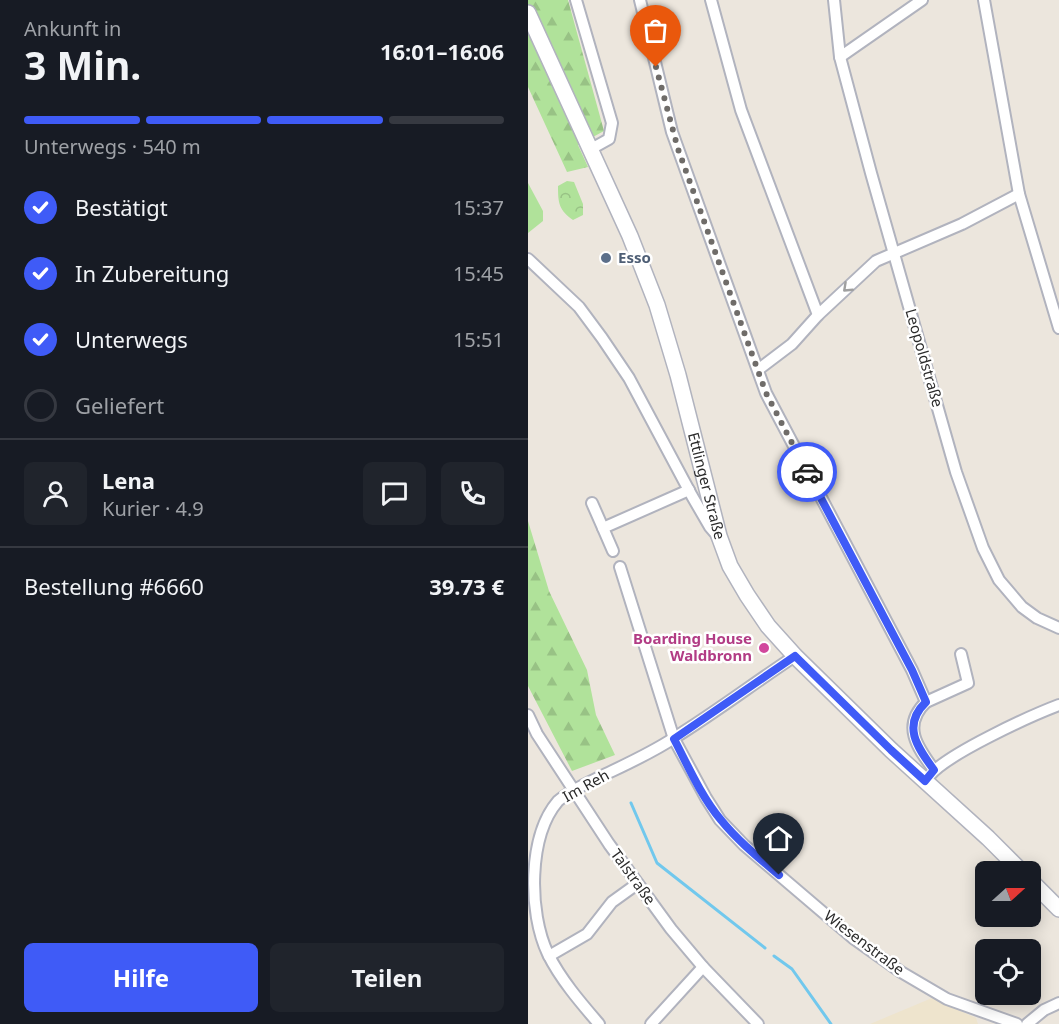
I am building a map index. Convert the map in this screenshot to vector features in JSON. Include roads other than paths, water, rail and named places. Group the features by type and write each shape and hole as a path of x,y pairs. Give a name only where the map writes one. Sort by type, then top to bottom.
{"main road":[{"name":"Ettlinger Straße","path":"528,13 630,236 657,305 678,375 719,536 730,566 747,596 768,626 795,656 891,750 930,776 1011,861"},
{"path":"1041,891 1059,909"}],"street":[{"path":"576,0 612,123 609,139 591,149"},
{"path":"640,0 675,141 766,393 912,670 926,702"},
{"path":"711,0 741,110 818,315"},
{"name":"Leopoldstraße","path":"834,0 840,57 956,472 983,548 999,580 1017,602 1037,618 1059,628"},
{"path":"840,57 922,0"},
{"path":"984,0 1019,194 1059,328"},
{"path":"759,369 792,344 818,315 876,261 962,224 1019,194"},
{"path":"528,259 579,307 602,338 629,378 710,527 719,536"},
{"path":"603,528 689,490"},
{"path":"592,503 613,551"},
{"name":"Wiesenstraße","path":"620,567 674,739 720,820 744,845 853,938 901,972 947,999 1017,1024"},
{"path":"961,654 968,683 926,702 917,710 914,720 916,743 930,776 947,761 1059,705"},
{"name":"Im Reh","path":"600,1024 580,1002 549,956 540,938 530,876 532,850 537,830 544,816 557,802 574,790 674,739 795,656"},
{"name":"Talstraße","path":"528,715 533,737 574,790 637,884 703,967 758,1024"},
{"path":"549,956 586,934 612,902 637,884"},
{"path":"651,1024 703,967"},
{"path":"1027,1024 1044,1010 1059,1003"}],"waterway":[{"path":"631,803 657,863 765,948"},
{"path":"774,956 792,969 831,1024"}],"place":[{"name":"Esso","path":"606,258"},
{"name":"Boarding House Waldbronn","path":"764,648"}]}
